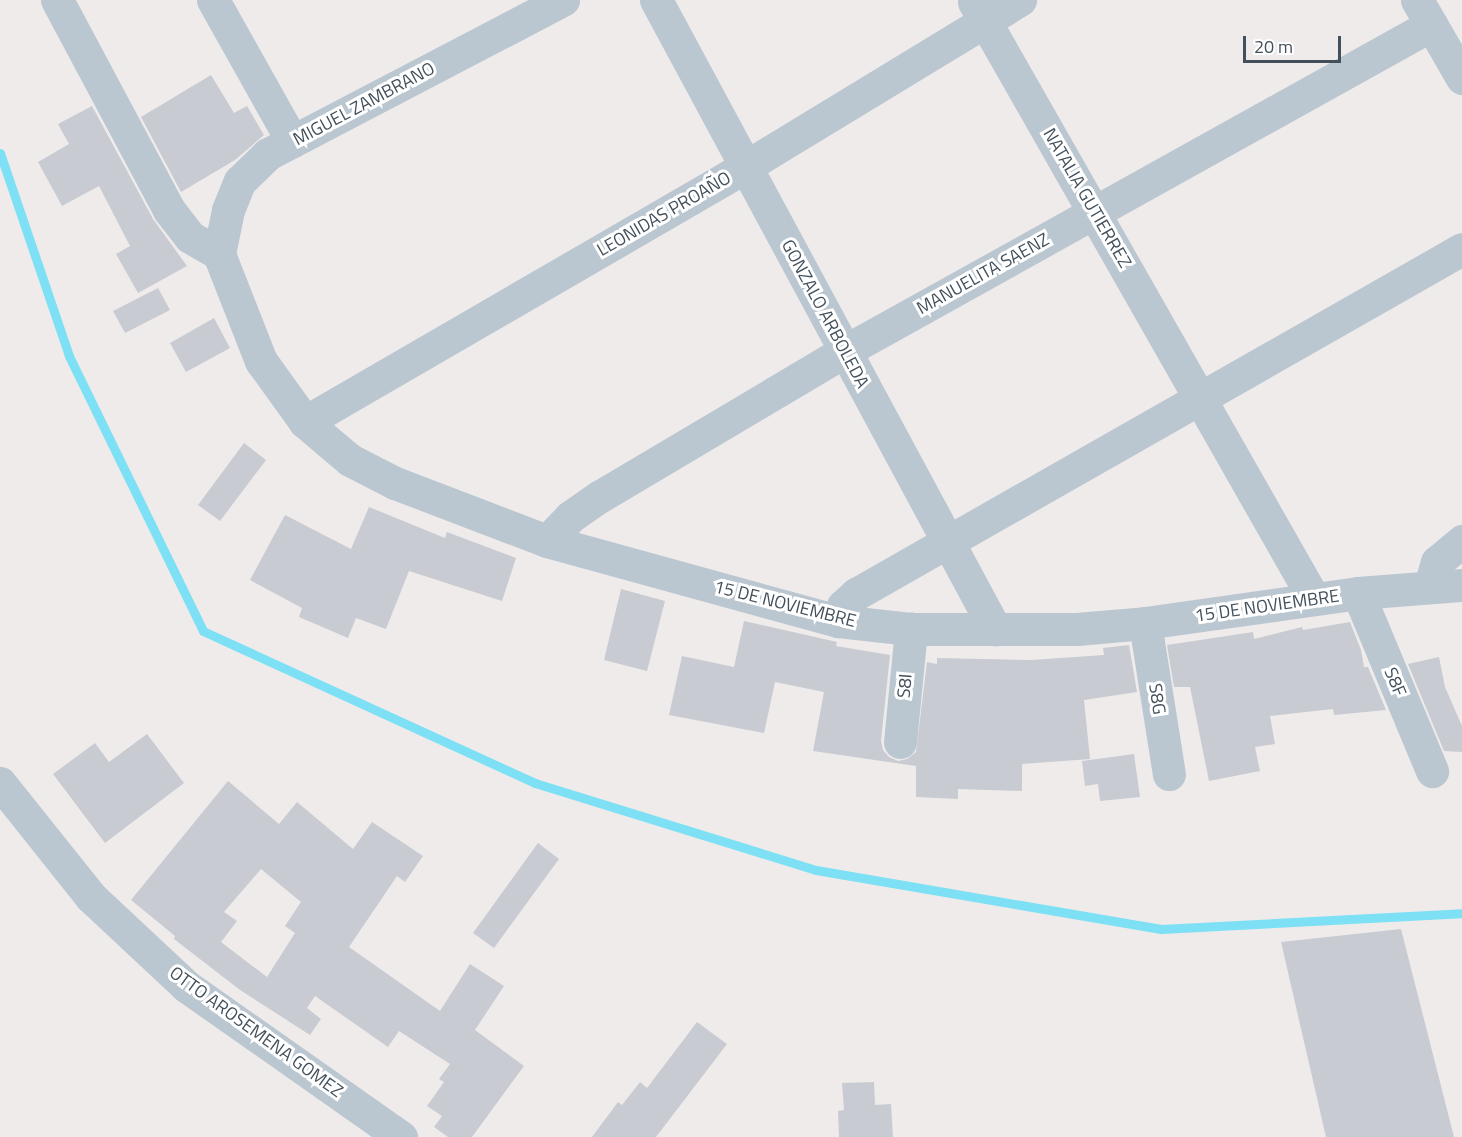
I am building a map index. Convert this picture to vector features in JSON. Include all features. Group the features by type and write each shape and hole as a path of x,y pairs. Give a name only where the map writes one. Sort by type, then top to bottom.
{"street":[{"path":"57,0 169,210 190,237 219,254"},
{"path":"213,0 292,141"},
{"name":"MIGUEL ZAMBRANO","path":"219,254 228,210 240,181 268,154 563,0"},
{"name":"GONZALO ARBOLEDA","path":"656,0 994,629"},
{"name":"LEONIDAS PROAÑO","path":"305,422 745,167 979,10 1020,0"},
{"name":"NATALIA GUTIERREZ","path":"979,10 1314,599"},
{"path":"1424,12 1462,78"},
{"name":"MANUELITA SAENZ","path":"547,541 570,517 599,497 845,351 1095,211 1424,12"},
{"path":"838,621 843,606 856,594 1198,397 1462,249"},
{"name":"15 DE NOVIEMBRE","path":"219,254 261,361 305,422 350,460 395,483 547,541 838,621 911,629 1077,629 1145,623 1358,593 1462,585"},
{"path":"1430,586 1437,562 1462,541"},
{"name":"S8F","path":"1358,593 1432,771"},
{"name":"S8G","path":"1145,623 1169,774"},
{"name":"S8I","path":"900,742 911,629"},
{"name":"OTTO AROSEMENA GOMEZ","path":"0,783 91,897 186,986 401,1137"}],"building":[{"path":"211,75 234,113 247,106 264,135 235,160 181,192 141,117"},
{"path":"92,106 153,219 187,266 138,293 116,254 130,246 99,186 62,206 38,162 69,144 58,124"},
{"path":"158,288 170,310 125,333 113,311"},
{"path":"214,318 230,348 186,372 170,343"},
{"path":"244,443 266,460 220,521 198,505"},
{"path":"369,507 445,538 447,532 516,558 502,601 409,571 386,629 356,618 348,638 299,617 302,608 250,580 285,515 351,549"},
{"path":"621,589 665,601 647,671 604,660"},
{"path":"744,621 837,642 836,646 890,655 881,741 883,750 889,757 898,761 907,759 916,752 927,662 937,664 937,658 1031,660 1104,655 1103,648 1129,645 1137,692 1084,700 1090,759 1022,764 1022,791 958,789 958,799 916,797 916,766 813,751 824,692 775,682 764,733 669,715 682,656 734,667"},
{"path":"1350,622 1361,650 1364,667 1368,667 1386,710 1334,715 1333,709 1270,716 1275,744 1255,747 1260,771 1209,781 1190,687 1174,687 1167,645 1253,632 1254,639 1302,627 1303,630"},
{"path":"1439,657 1445,687 1462,726 1462,752 1444,751 1408,664"},
{"path":"147,734 184,783 105,843 53,774 95,743 109,762"},
{"path":"1134,754 1140,797 1100,801 1098,784 1085,786 1082,761"},
{"path":"228,781 279,824 297,802 353,849 372,822 423,856 405,882 397,876 349,947 440,1011 470,964 504,986 475,1030 524,1066 472,1137 448,1137 434,1127 442,1116 427,1106 444,1082 439,1079 450,1064 399,1031 388,1047 315,996 307,1008 321,1019 310,1035 240,990 174,939 175,936 131,900","holes":["261,869 301,902 285,926 295,933 267,977 221,942 237,921 224,912"]},
{"path":"538,843 559,859 494,948 473,933"},
{"path":"1401,929 1454,1137 1326,1137 1281,942"},
{"path":"697,1022 727,1044 656,1137 592,1137 618,1102 622,1105 640,1082 647,1088"},
{"path":"874,1082 875,1105 891,1104 893,1137 839,1137 838,1111 844,1110 842,1083"}],"waterway":[{"path":"0,153 69,356 203,631 535,783 816,870 1161,929 1462,913"}]}
